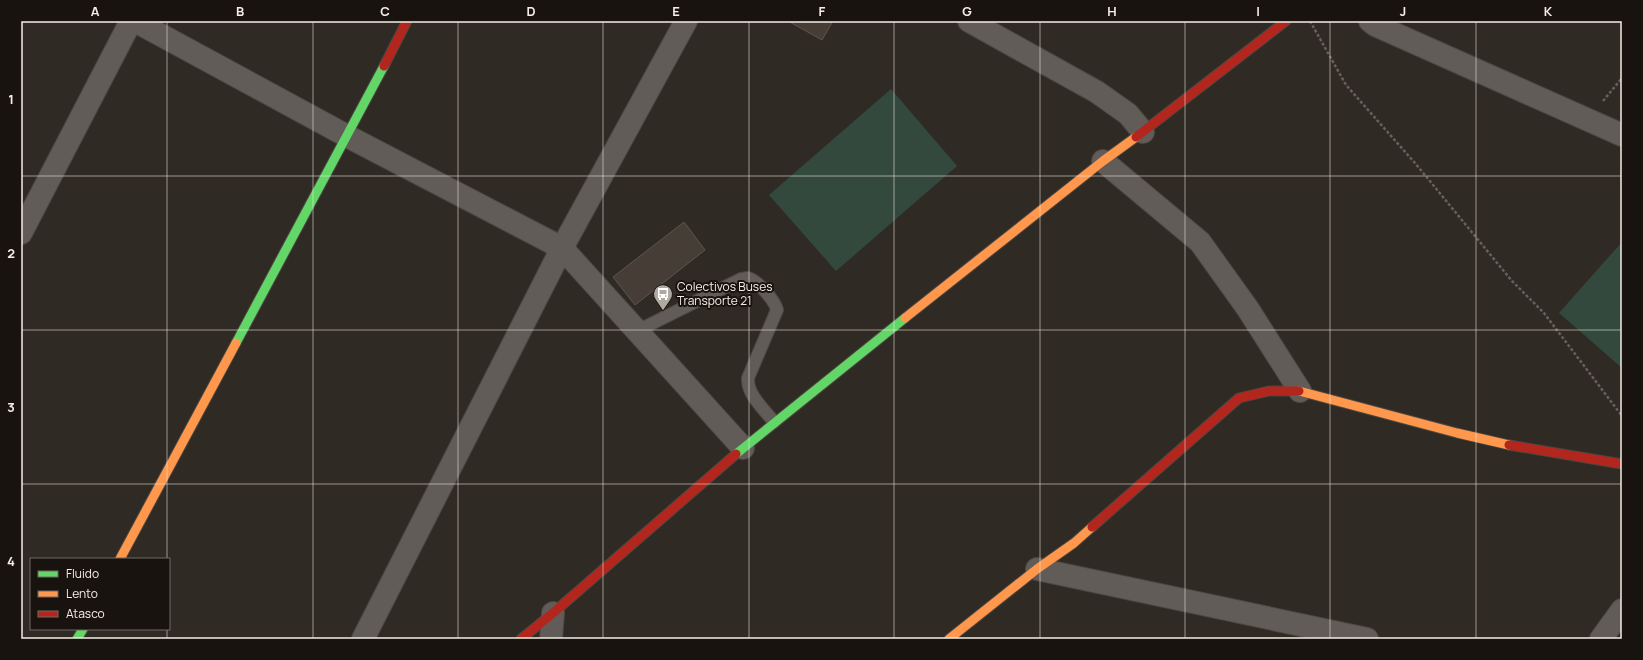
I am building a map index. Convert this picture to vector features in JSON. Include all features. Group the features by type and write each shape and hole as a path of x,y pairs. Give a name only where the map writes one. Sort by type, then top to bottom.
{"street":[{"path":"21,233 131,21"},
{"path":"136,21 347,136 562,248 743,448"},
{"path":"121,558 347,136 406,21"},
{"path":"363,639 562,248 686,21"},
{"path":"969,21 1097,92 1128,114 1143,132"},
{"path":"521,639 774,422 1103,161 1143,132 1286,21"},
{"path":"1370,21 1375,25 1622,135"},
{"path":"1103,161 1200,242 1248,309 1300,391"},
{"path":"949,639 1037,569 1074,543 1239,398 1269,391 1300,391 1488,440 1622,464"},
{"path":"1037,569 1367,639"},
{"path":"1601,639 1622,610"},
{"path":"551,639 553,613"},
{"path":"77,639 82,630"}],"lane":[{"path":"637,331 741,279 747,278 757,282 775,303 777,310 748,378 748,385 751,393 774,422"}],"path":[{"path":"1310,21 1346,85 1415,163 1512,281 1544,313 1622,416"},
{"path":"1587,119 1622,78"}],"green space":[{"path":"891,89 957,166 836,271 769,195"},
{"path":"1622,242 1622,368 1559,313"}],"building":[{"path":"788,21 833,21 822,40"},
{"path":"684,222 705,250 635,305 613,277"}],"traffic: fast":[{"path":"236,343 384,66"},
{"path":"736,454 905,318"},
{"path":"77,639 82,630"}],"traffic: slow":[{"path":"905,318 1103,161 1136,137"},
{"path":"121,558 236,343"},
{"path":"1299,391 1457,433 1509,445"},
{"path":"949,639 1037,569 1074,543 1092,527"}],"traffic: jam":[{"path":"384,66 407,21"},
{"path":"1136,137 1286,21"},
{"path":"1092,527 1239,398 1269,391 1299,391"},
{"path":"1509,445 1622,464"},
{"path":"521,639 736,454"}],"place":[{"name":"Colectivos Buses Transporte 21","path":"663,311"}]}
